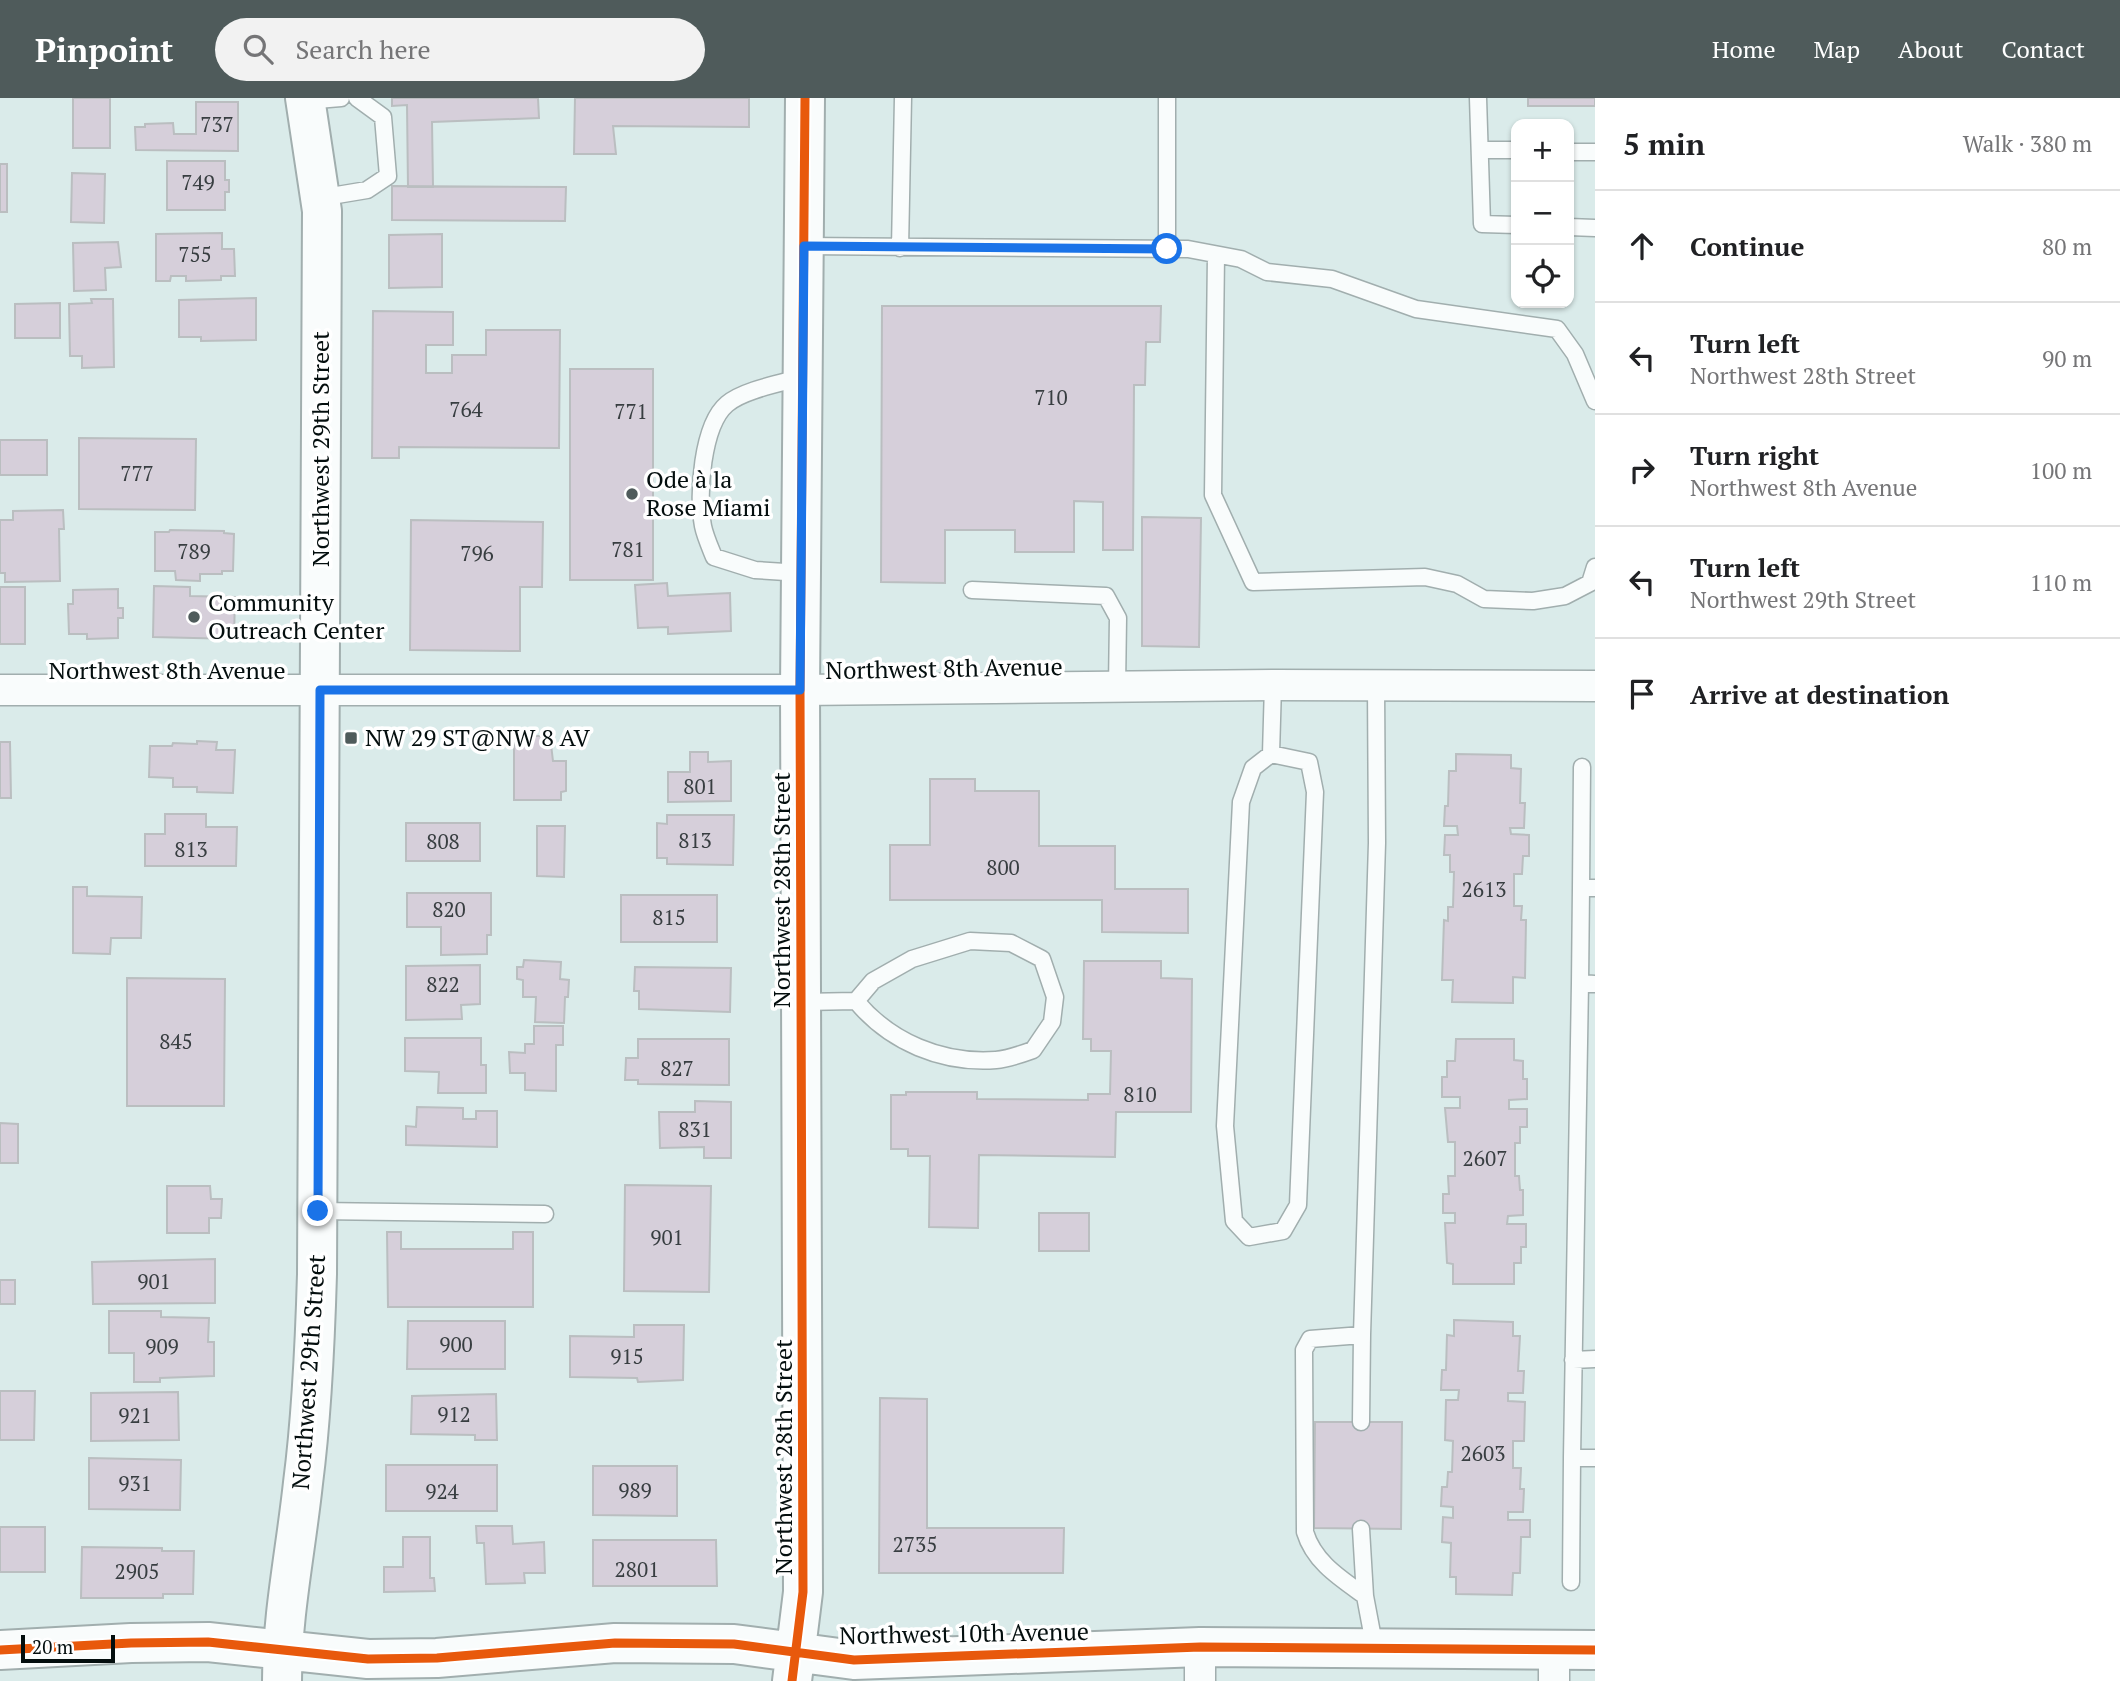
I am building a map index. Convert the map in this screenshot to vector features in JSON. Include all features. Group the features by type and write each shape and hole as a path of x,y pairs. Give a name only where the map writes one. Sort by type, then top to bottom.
{"street":[{"name":"Northwest 28th Street","path":"793,1666 803,1592 800,690 805,98"},
{"name":"Northwest 29th Street","path":"282,1665 314,1373 318,1211 321,211 317,99"},
{"name":"Northwest 8th Avenue","path":"0,690 1595,686"},
{"name":"Northwest 10th Avenue","path":"0,1650 208,1642 282,1665 368,1659 437,1658 615,1643 734,1644 793,1666 854,1660 1200,1664 1375,1649 1554,1666 1595,1650"}],"lane":[{"path":"319,198 368,190 388,176 383,117 357,98"},
{"path":"900,248 903,98"},
{"path":"1167,98 1167,249"},
{"path":"1478,98 1482,224 1511,225"},
{"path":"1479,150 1511,150"},
{"path":"1574,152 1595,152"},
{"path":"1574,227 1595,228"},
{"path":"804,246 1188,249 1241,259 1267,272 1332,279 1416,309 1557,329 1575,354 1595,401"},
{"path":"1216,255 1213,495 1253,582 1424,577 1457,584 1484,599 1533,601 1565,596 1590,583 1595,567"},
{"path":"801,573 755,570 714,557 703,526 702,469 708,432 726,404 746,394 803,377"},
{"path":"972,590 1106,596 1118,618 1117,687"},
{"path":"1271,754 1273,685"},
{"path":"1361,1422 1377,843 1376,686"},
{"path":"1271,754 1310,762 1315,792 1298,1205 1283,1231 1249,1237 1234,1221 1224,1126 1241,802 1253,768 1271,754"},
{"path":"1571,1582 1573,1360 1587,984 1588,888 1582,767"},
{"path":"802,1002 856,1002 872,1021 911,1046 950,1056 997,1060 1033,1051 1052,1023 1055,997 1042,959 1011,943 970,942 912,959 873,981 856,1002"},
{"path":"318,1211 545,1214"},
{"path":"1362,1335 1315,1337 1305,1345 1304,1506 1305,1532 1316,1555 1337,1575 1365,1595"},
{"path":"1573,1360 1595,1359"},
{"path":"1572,1458 1595,1458"},
{"path":"1361,1529 1365,1595 1375,1649"}],"building":[{"path":"73,98 110,98 110,148 73,148"},
{"path":"392,98 538,98 539,118 432,122 433,187 408,187 407,105 392,106"},
{"path":"575,98 749,98 749,127 613,126 616,154 574,154"},
{"path":"1528,98 1595,98 1595,106 1528,106"},
{"path":"196,102 238,102 238,151 136,150 135,127 145,127 145,124 173,123 174,134 196,134"},
{"path":"167,161 225,161 225,180 229,180 229,192 225,192 225,210 167,210"},
{"path":"0,164 7,164 7,212 0,212"},
{"path":"72,173 105,174 104,223 71,222"},
{"path":"392,186 566,187 565,221 392,220"},
{"path":"222,233 222,249 234,249 235,276 221,276 221,280 186,281 186,276 171,276 170,281 156,281 156,234"},
{"path":"442,234 442,287 389,288 389,235"},
{"path":"118,242 121,267 105,268 106,290 74,291 73,243"},
{"path":"256,298 256,340 201,341 201,337 179,337 179,300"},
{"path":"91,299 113,299 114,367 82,368 82,356 70,356 69,304 92,303"},
{"path":"60,303 60,338 15,338 15,304"},
{"path":"882,306 1161,306 1160,342 1146,342 1145,385 1134,385 1133,550 1103,550 1103,502 1074,501 1074,552 1015,552 1015,530 945,530 945,583 881,582"},
{"path":"373,311 453,312 453,345 426,345 426,373 452,373 452,355 486,355 486,330 560,330 559,448 399,447 399,458 372,458"},
{"path":"570,369 653,369 653,580 570,580"},
{"path":"79,438 196,439 195,510 79,509"},
{"path":"0,440 47,440 47,475 0,475"},
{"path":"63,510 64,529 59,529 60,581 5,582 5,573 0,573 0,520 13,520 13,511"},
{"path":"1142,517 1201,518 1199,647 1142,646"},
{"path":"411,520 543,522 542,587 520,587 520,651 410,650"},
{"path":"224,531 234,534 233,571 200,574 200,581 176,580 175,571 155,571 155,532"},
{"path":"667,583 668,596 730,593 731,631 668,634 668,627 638,628 635,585"},
{"name":"Community Outreach Center","path":"154,586 190,587 190,596 235,597 234,639 153,637"},
{"path":"0,587 25,587 25,644 0,644"},
{"path":"118,589 118,608 123,608 123,618 118,618 118,638 87,639 87,634 69,634 68,604 73,604 73,590"},
{"path":"516,736 550,736 553,761 566,761 566,791 561,792 561,800 514,800"},
{"path":"197,741 217,742 216,750 235,750 233,793 197,792 197,787 173,787 173,778 149,777 150,746 197,744"},
{"path":"0,742 10,742 11,798 0,798"},
{"path":"690,752 708,752 708,762 731,761 731,801 668,802 668,772 690,772"},
{"path":"1456,754 1511,755 1511,768 1521,769 1520,803 1525,803 1524,828 1510,828 1511,834 1529,835 1529,856 1523,856 1522,874 1514,874 1514,906 1522,906 1521,920 1526,920 1525,978 1513,977 1513,1003 1452,1002 1453,980 1442,980 1444,920 1448,921 1448,907 1453,907 1454,872 1450,872 1450,855 1444,855 1445,835 1458,835 1457,826 1444,826 1445,806 1448,806 1449,771 1456,771"},
{"path":"930,779 975,779 975,791 1039,791 1039,846 1115,846 1115,889 1188,889 1188,933 1102,932 1102,900 890,900 890,845 930,845"},
{"path":"165,814 206,814 206,827 237,827 236,866 145,866 145,834 165,834"},
{"path":"667,815 734,815 733,865 667,864 667,858 657,858 657,823 667,824"},
{"path":"406,823 480,823 480,861 406,861"},
{"path":"537,826 565,826 564,877 537,876"},
{"path":"73,887 87,887 87,896 142,897 141,938 111,938 110,954 73,953"},
{"path":"407,893 491,893 491,935 487,935 487,954 441,955 441,927 407,927"},
{"path":"621,895 717,895 717,942 621,942"},
{"path":"524,960 561,962 560,979 569,980 564,1023 535,1022 536,997 523,997 523,980 517,979 517,967 523,967"},
{"path":"1084,961 1161,961 1161,978 1192,979 1191,1112 1116,1112 1115,1157 979,1155 978,1228 929,1227 930,1156 908,1156 908,1149 891,1149 891,1095 906,1095 906,1092 977,1092 977,1099 1088,1100 1088,1094 1110,1094 1111,1051 1091,1051 1091,1039 1083,1039"},
{"path":"480,965 480,1004 461,1005 462,1019 406,1020 406,966"},
{"path":"635,967 731,968 730,1012 639,1009 639,991 634,991"},
{"path":"127,978 225,979 224,1106 127,1106"},
{"path":"534,1026 563,1026 563,1045 556,1045 556,1091 525,1090 525,1073 510,1073 509,1052 525,1053 525,1044 534,1044"},
{"path":"405,1038 481,1038 481,1065 486,1065 486,1093 438,1093 439,1072 405,1071"},
{"path":"638,1039 729,1039 729,1085 638,1084 638,1080 625,1080 626,1058 638,1058"},
{"path":"1456,1039 1514,1039 1514,1060 1523,1061 1527,1099 1509,1100 1509,1109 1527,1109 1527,1127 1520,1127 1520,1143 1515,1143 1515,1176 1519,1176 1520,1190 1523,1190 1523,1215 1508,1216 1507,1224 1526,1224 1526,1247 1521,1247 1521,1263 1514,1263 1514,1284 1453,1284 1453,1264 1447,1263 1445,1223 1455,1223 1455,1213 1443,1213 1443,1194 1449,1194 1448,1176 1455,1176 1455,1142 1448,1142 1445,1108 1460,1108 1460,1097 1442,1097 1442,1077 1447,1077 1447,1061 1455,1061"},
{"path":"695,1101 731,1102 731,1158 704,1158 704,1147 660,1148 659,1112 695,1112"},
{"path":"417,1107 463,1108 463,1119 476,1119 476,1111 497,1111 497,1147 406,1145 406,1126 416,1127"},
{"path":"0,1123 18,1124 18,1163 0,1163"},
{"path":"625,1185 711,1186 709,1292 624,1291"},
{"path":"167,1186 210,1186 211,1199 222,1199 221,1218 209,1218 209,1233 167,1233"},
{"path":"1039,1213 1089,1213 1089,1251 1039,1251"},
{"path":"387,1232 401,1232 401,1249 513,1249 513,1232 533,1232 533,1307 388,1307"},
{"path":"215,1259 215,1303 93,1304 92,1262"},
{"path":"0,1280 15,1280 15,1304 0,1304"},
{"path":"109,1311 161,1311 161,1317 209,1318 208,1342 214,1342 214,1376 134,1382 134,1353 109,1353"},
{"path":"1454,1320 1513,1322 1513,1336 1520,1336 1518,1371 1524,1371 1523,1393 1508,1393 1508,1401 1525,1402 1524,1441 1513,1441 1513,1468 1521,1468 1520,1489 1524,1489 1523,1512 1508,1512 1508,1520 1530,1520 1530,1537 1521,1537 1520,1573 1513,1573 1512,1595 1456,1594 1456,1577 1450,1577 1451,1543 1442,1542 1443,1517 1453,1518 1453,1507 1441,1506 1442,1487 1447,1487 1448,1472 1452,1472 1453,1441 1445,1440 1446,1400 1458,1400 1459,1390 1441,1390 1442,1370 1446,1370 1447,1335 1454,1336"},
{"path":"408,1321 505,1321 505,1369 407,1369"},
{"path":"634,1325 684,1325 683,1380 638,1382 637,1378 570,1377 570,1336 634,1337"},
{"path":"0,1391 35,1391 34,1440 0,1440"},
{"path":"178,1392 179,1440 91,1441 91,1393"},
{"path":"496,1394 497,1440 475,1440 475,1435 411,1434 412,1396"},
{"path":"880,1398 927,1399 927,1528 1064,1528 1063,1573 879,1573"},
{"path":"1315,1422 1402,1422 1401,1529 1314,1528"},
{"path":"89,1458 181,1460 180,1510 89,1509"},
{"path":"386,1465 497,1465 497,1511 386,1511"},
{"path":"593,1466 677,1466 677,1516 593,1515"},
{"path":"476,1526 512,1526 513,1544 544,1542 545,1573 524,1573 525,1583 486,1584 484,1543 477,1543"},
{"path":"0,1527 45,1527 45,1572 0,1572"},
{"path":"403,1537 430,1537 430,1578 434,1578 435,1591 384,1592 384,1567 403,1567"},
{"path":"593,1540 716,1540 717,1586 593,1586"},
{"path":"82,1547 194,1551 193,1594 163,1594 163,1598 81,1598"}],"cycle path":[{"path":"792,1681 803,1592 800,690 805,98"},
{"path":"0,1650 208,1642 368,1659 437,1658 615,1643 734,1644 854,1660 1200,1647 1595,1650"}],"place":[{"name":"Ode à la Rose Miami","path":"632,494"},
{"name":"Community Outreach Center","path":"194,617"},
{"name":"NW 29 ST@NW 8 AV","path":"351,738"}],"route":[{"path":"318,1211 320,690 800,690 804,246 1167,249"}]}
